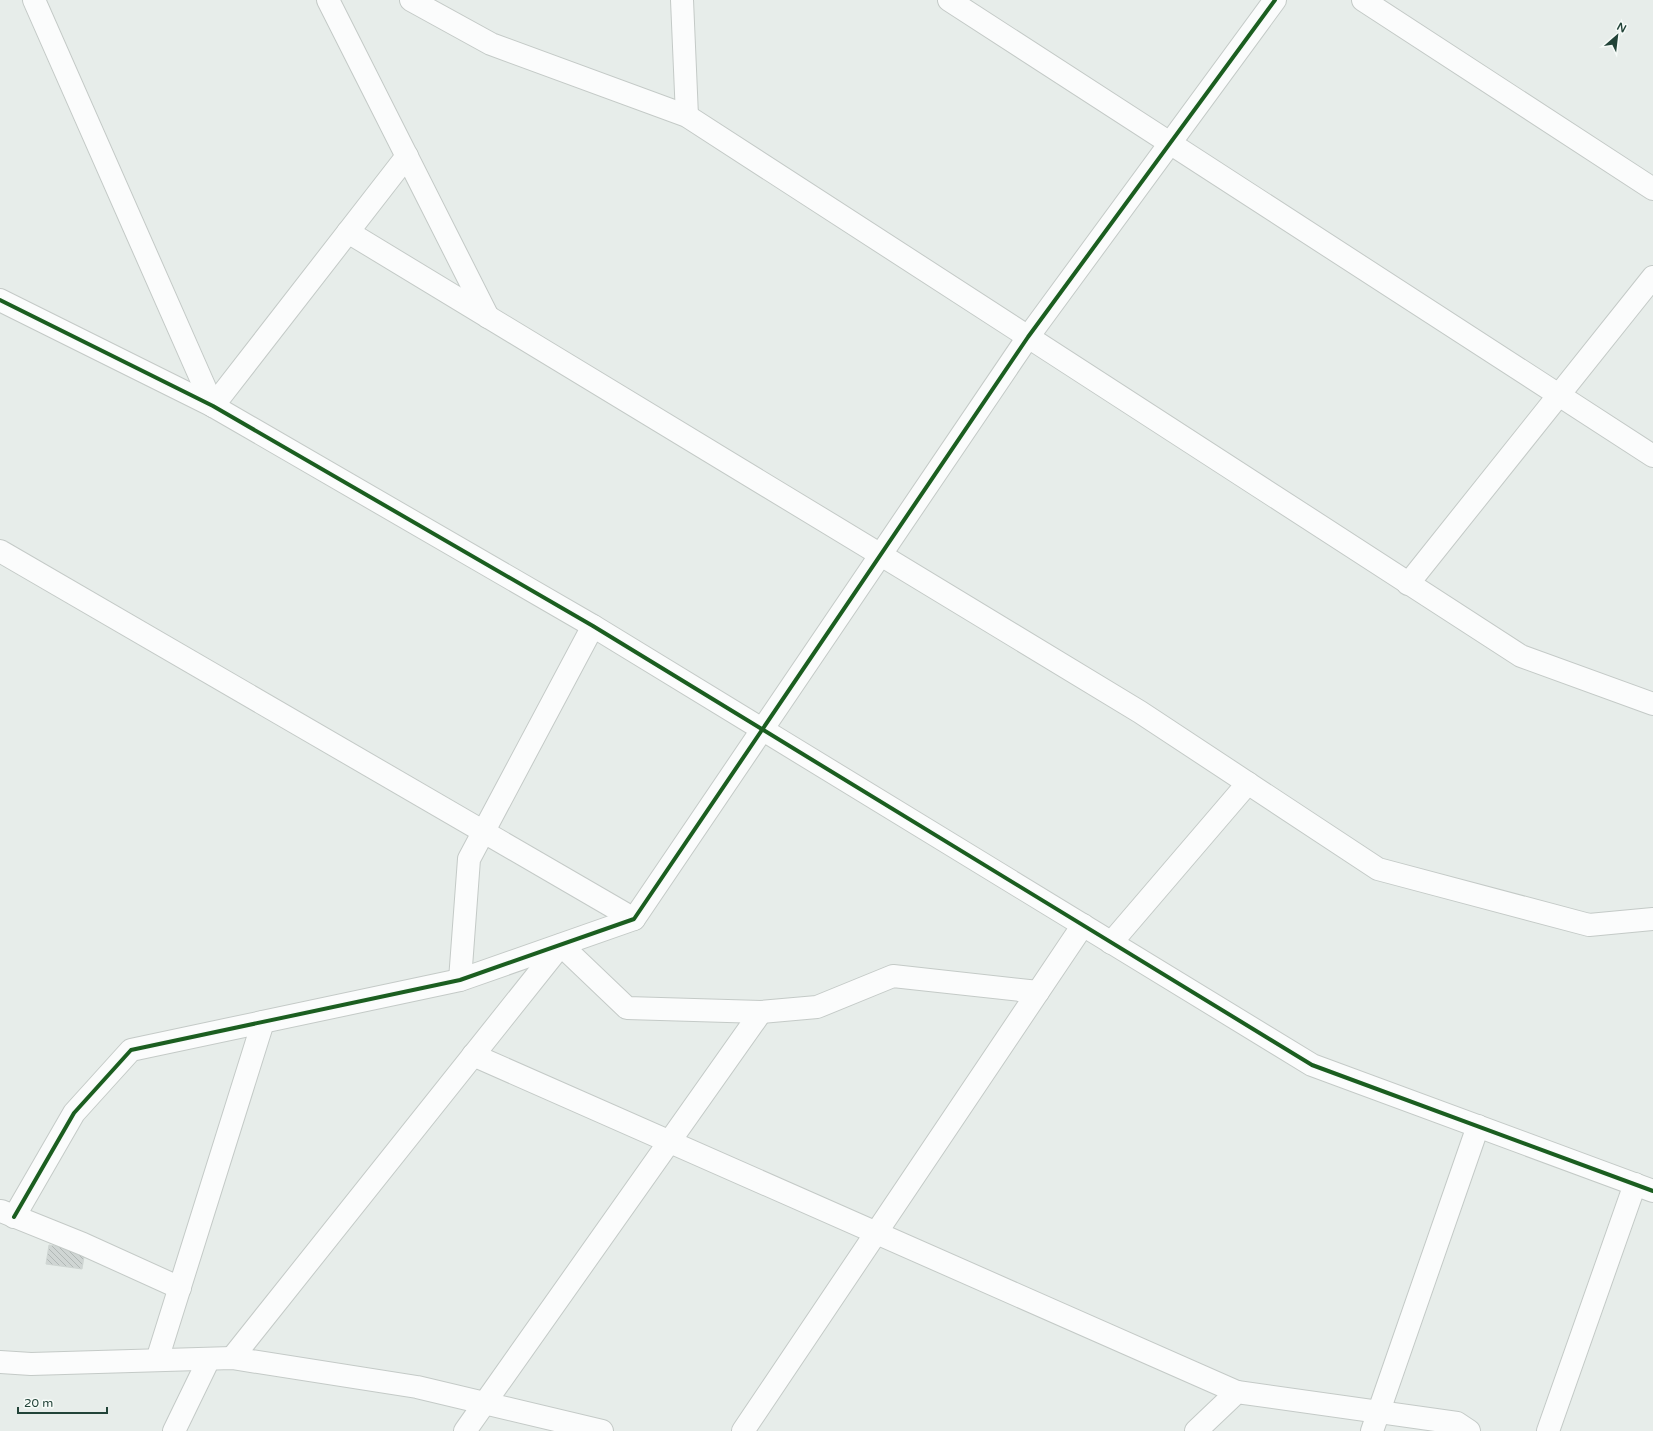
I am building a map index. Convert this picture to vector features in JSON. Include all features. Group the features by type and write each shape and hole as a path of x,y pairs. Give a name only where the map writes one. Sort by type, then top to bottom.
{"street":[{"path":"34,0 213,406"},
{"path":"328,0 488,317"},
{"path":"411,0 491,44 687,116 1521,656 1653,704"},
{"path":"682,0 687,116"},
{"path":"949,0 1653,456"},
{"path":"180,1288 83,1244 7,1214 74,1113 131,1050 460,980 634,919 1028,337 1275,0"},
{"path":"1362,0 1653,189"},
{"path":"213,406 407,156"},
{"path":"348,232 1140,712 1378,869 1589,925 1653,919"},
{"path":"1408,584 1653,278"},
{"path":"0,300 213,406 593,626 1312,1065 1644,1188 1548,1431"},
{"path":"0,552 634,919"},
{"path":"460,980 469,859 593,626"},
{"path":"1111,943 1248,783"},
{"path":"743,1431 1083,925"},
{"path":"561,945 627,1008 761,1012 817,1007 893,976 1038,992"},
{"path":"232,1358 561,945"},
{"path":"465,1431 761,1012"},
{"path":"157,1360 263,1022"},
{"path":"473,1055 1237,1392 1375,1421 1457,1423 1469,1431"},
{"path":"1375,1421 1478,1126"},
{"path":"0,1362 31,1364 232,1358 417,1387 602,1431"},
{"path":"174,1431 209,1359"},
{"path":"1196,1431 1237,1392"}],"building":[{"path":"49,1245 85,1251 82,1269 46,1264"}],"cycle path":[{"path":"14,1217 74,1113 131,1050 460,980 634,919 1028,337 1275,0"},
{"path":"0,300 213,406 593,626 1312,1065 1653,1191"}]}
